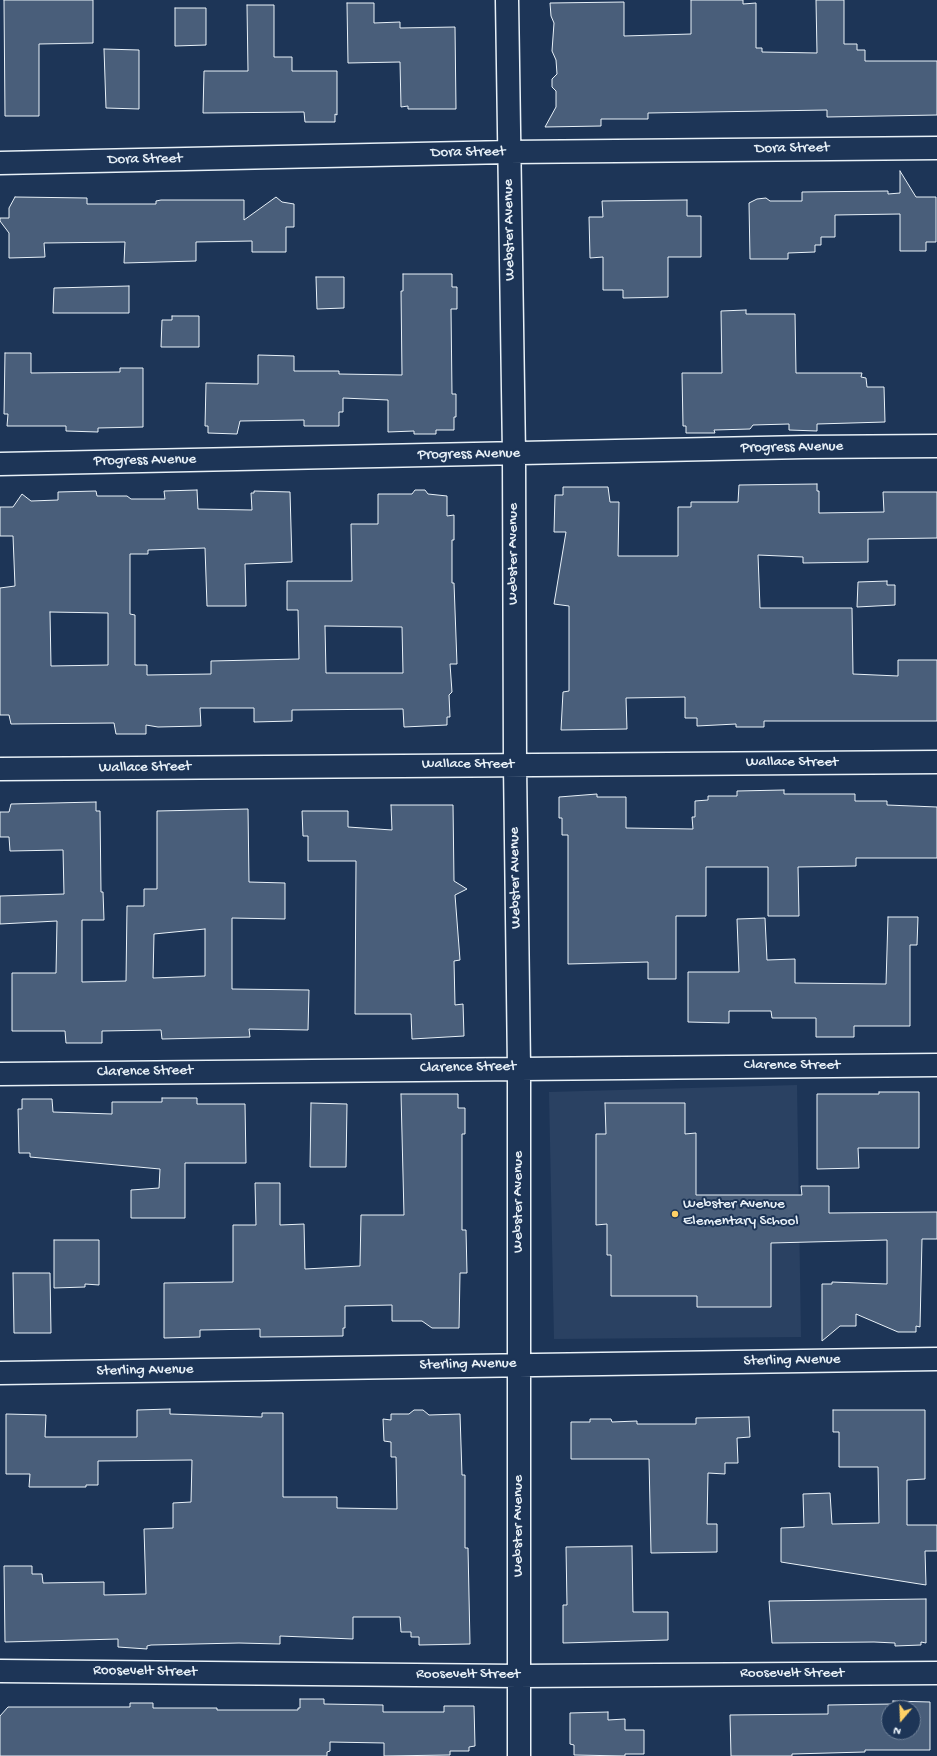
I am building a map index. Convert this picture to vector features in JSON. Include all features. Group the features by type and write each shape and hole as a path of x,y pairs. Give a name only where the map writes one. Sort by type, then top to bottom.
{"street":[{"name":"Webster Avenue","path":"507,0 514,454 515,765 520,1068 519,1756"},
{"name":"Dora Street","path":"0,163 509,152 937,148"},
{"name":"Progress Avenue","path":"0,464 805,447 937,446"},
{"name":"Wallace Street","path":"0,769 937,762"},
{"name":"Clarence Street","path":"0,1074 937,1065"},
{"name":"Sterling Avenue","path":"0,1374 519,1364 937,1359"},
{"name":"Roosevelt Street","path":"0,1671 518,1676 937,1673"}],"shaded area":[{"name":"Webster Avenue Elementary School","path":"797,1085 801,1337 554,1339 549,1092"}],"building":[{"path":"4,0 93,0 93,43 39,44 39,116 5,116"},
{"path":"691,0 743,0 743,4 756,3 756,48 762,48 762,52 817,53 816,0 844,0 844,44 857,44 857,50 865,50 865,61 937,61 937,115 827,117 827,110 648,113 648,119 601,119 601,126 545,127 556,107 556,91 552,87 552,79 557,74 556,60 552,51 554,23 551,16 550,3 624,2 624,36 691,34"},
{"path":"347,3 374,3 374,23 400,22 400,28 455,27 456,109 408,109 408,106 401,107 400,62 348,63"},
{"path":"247,5 274,5 274,57 292,57 292,71 337,71 337,115 335,114 335,122 305,122 304,112 203,113 204,71 248,71"},
{"path":"175,8 206,8 206,45 175,46"},
{"path":"104,49 139,50 139,109 106,108"},
{"path":"900,171 916,197 936,197 936,242 926,242 926,251 900,251 900,214 835,215 835,237 821,237 821,245 815,245 815,252 788,253 788,259 750,259 749,203 757,199 766,198 770,201 802,201 802,192 888,191 888,194 900,193"},
{"path":"15,197 87,198 87,204 156,204 156,201 161,200 244,200 244,220 276,197 282,202 294,204 294,227 286,227 286,252 252,252 252,241 196,242 196,261 124,263 125,242 44,243 45,257 9,258 9,233 0,221 0,218 9,218 9,208"},
{"path":"687,200 687,216 701,216 701,257 668,257 668,297 623,298 623,290 603,290 603,257 590,258 589,217 603,217 602,201"},
{"path":"403,274 452,274 452,287 457,287 457,309 451,309 452,394 456,394 456,417 454,417 454,430 436,430 436,434 414,434 414,431 388,432 388,400 343,398 343,412 339,412 339,426 304,426 304,420 240,421 237,434 208,433 208,426 205,426 206,383 258,384 258,355 294,356 294,371 339,371 339,374 402,375 401,291 403,291"},
{"path":"316,277 344,277 344,308 317,309"},
{"path":"129,286 129,313 53,313 54,288"},
{"path":"746,310 746,314 795,314 796,373 862,373 861,377 866,378 867,387 884,387 885,422 817,424 817,431 789,430 789,424 753,425 750,429 714,430 715,433 686,433 686,426 683,426 682,373 722,373 721,311"},
{"path":"172,316 199,316 199,347 161,347 162,320 172,320"},
{"path":"5,353 31,353 31,373 120,372 120,368 143,368 143,427 98,428 98,432 66,431 66,426 7,426 8,414 4,414"},
{"path":"817,484 817,491 819,491 819,513 884,512 883,492 937,492 937,538 868,539 868,562 803,563 803,557 758,555 760,608 852,608 853,674 898,676 898,660 937,660 937,721 764,721 764,727 736,727 736,724 697,726 697,718 685,718 685,697 626,698 627,729 561,730 563,692 569,691 569,606 554,604 566,532 554,532 555,495 563,495 563,487 608,487 610,502 619,502 618,556 678,556 678,507 691,507 691,502 738,502 739,485"},
{"path":"197,490 198,509 252,510 251,493 254,493 254,491 290,492 292,562 245,564 246,606 207,606 205,548 148,550 148,554 130,554 130,614 135,615 135,665 147,665 147,675 211,674 211,661 299,659 298,610 287,610 287,581 352,581 351,524 378,524 378,494 412,494 415,490 425,490 428,494 447,496 447,516 454,515 454,540 452,540 452,583 454,583 457,664 450,664 452,692 449,695 450,717 447,717 447,725 404,727 403,709 292,710 292,721 254,722 254,708 200,708 201,726 158,727 146,725 146,734 116,734 114,723 11,724 9,715 0,715 0,588 15,586 13,536 0,536 0,507 13,507 22,494 31,501 58,500 58,492 96,491 97,496 127,496 131,499 165,499 164,491","holes":["50,612 108,613 108,665 51,666","325,626 402,627 403,673 326,673"]},
{"path":"887,581 887,585 895,585 895,605 857,607 858,582"},
{"path":"784,790 784,794 855,794 855,801 887,801 887,805 937,807 937,858 856,858 856,866 798,867 799,916 768,916 768,867 706,867 706,916 676,916 676,979 648,979 648,962 568,964 568,835 562,835 562,818 559,818 559,797 597,794 597,797 626,797 626,828 693,829 692,817 695,817 695,801 708,800 708,796 737,796 737,791"},
{"path":"96,802 96,811 100,811 101,892 103,892 104,920 82,920 82,982 126,981 127,906 144,906 144,889 157,889 157,811 248,809 249,882 285,883 285,919 232,918 232,989 309,990 308,1030 249,1029 250,1037 162,1039 161,1030 102,1031 102,1043 66,1043 65,1031 12,1031 12,973 56,973 57,921 0,924 0,896 64,894 63,850 10,851 9,837 0,837 0,812 9,812 11,804","holes":["205,929 205,976 153,978 154,934"]},
{"path":"391,805 453,805 454,881 467,889 455,895 460,960 454,961 455,1005 463,1004 464,1036 412,1039 411,1014 355,1014 356,861 308,861 308,836 303,836 302,811 348,811 348,827 392,830"},
{"path":"888,917 918,917 917,945 910,945 910,1026 854,1026 854,1037 816,1037 816,1018 772,1018 771,1011 729,1011 729,1023 688,1022 688,972 739,972 737,919 765,918 767,960 795,959 795,983 886,984"},
{"path":"879,1092 919,1092 919,1148 858,1148 859,1168 817,1169 817,1094 879,1094"},
{"path":"401,1094 458,1094 458,1108 465,1108 465,1134 462,1134 462,1230 466,1230 467,1273 460,1273 459,1328 432,1328 422,1321 392,1321 392,1305 345,1306 345,1328 343,1328 343,1336 260,1337 260,1329 200,1330 200,1337 164,1338 164,1283 233,1282 233,1225 256,1225 255,1183 280,1183 280,1225 304,1224 305,1269 360,1266 361,1215 404,1215"},
{"path":"162,1098 197,1098 197,1104 245,1104 246,1163 185,1163 185,1218 131,1218 131,1190 159,1188 160,1169 30,1157 30,1153 19,1153 18,1109 22,1109 22,1099 52,1099 53,1112 112,1114 112,1102 162,1102"},
{"path":"311,1103 347,1104 346,1167 310,1167"},
{"name":"Webster Avenue Elementary School","path":"605,1103 685,1103 685,1134 696,1133 696,1195 802,1195 801,1186 829,1186 829,1213 937,1212 937,1239 922,1239 920,1327 916,1326 916,1332 898,1332 856,1314 856,1326 840,1326 822,1341 822,1284 832,1284 832,1282 887,1284 887,1240 771,1243 771,1307 697,1307 697,1296 611,1296 611,1255 607,1255 607,1224 596,1225 596,1134 606,1134"},
{"path":"54,1240 99,1240 99,1285 85,1284 85,1287 54,1288"},
{"path":"13,1273 50,1273 51,1333 14,1333"},
{"path":"170,1409 170,1414 262,1417 262,1413 283,1413 283,1497 337,1497 337,1508 397,1509 396,1457 391,1457 391,1442 384,1441 383,1419 391,1420 391,1414 409,1414 414,1410 423,1410 429,1415 460,1414 462,1475 465,1475 465,1548 468,1548 470,1644 419,1645 419,1637 411,1637 411,1632 401,1632 400,1617 353,1617 353,1639 280,1636 280,1644 239,1643 151,1645 147,1646 147,1649 118,1647 118,1639 5,1642 4,1566 32,1566 32,1574 42,1574 43,1583 104,1582 104,1595 146,1594 144,1529 173,1528 173,1503 191,1502 192,1460 98,1461 98,1485 86,1485 86,1487 29,1487 30,1474 6,1474 6,1414 46,1415 45,1437 137,1437 137,1410"},
{"path":"833,1410 925,1410 925,1479 907,1480 907,1525 937,1525 937,1551 925,1551 926,1585 781,1562 781,1528 804,1527 803,1494 830,1493 832,1524 879,1523 878,1467 839,1467 839,1432 833,1432"},
{"path":"749,1417 750,1437 737,1438 738,1463 725,1463 725,1474 708,1473 707,1524 717,1524 717,1552 651,1553 649,1459 571,1459 571,1422 590,1422 590,1419 611,1419 612,1422 637,1421 637,1424 696,1424 696,1418"},
{"path":"632,1546 633,1612 668,1612 668,1640 563,1643 563,1605 567,1605 566,1547"},
{"path":"926,1599 926,1643 921,1642 921,1645 895,1646 895,1643 874,1642 772,1643 769,1601"},
{"path":"300,1699 324,1699 324,1704 383,1705 383,1712 444,1712 444,1706 474,1706 475,1746 469,1747 469,1751 450,1751 450,1755 384,1756 384,1743 330,1742 330,1751 327,1752 327,1756 0,1756 0,1716 8,1707 130,1707 130,1703 153,1703 153,1708 298,1710 298,1708 300,1708"},
{"path":"921,1702 930,1702 930,1750 865,1750 865,1752 792,1754 792,1756 731,1756 730,1715 828,1714 828,1705 881,1704 881,1740 921,1740"},
{"path":"608,1712 608,1720 625,1719 625,1730 644,1730 644,1754 625,1754 625,1756 574,1755 574,1745 570,1744 570,1713"}],"place":[{"name":"Webster Avenue Elementary School","path":"675,1214"}]}
